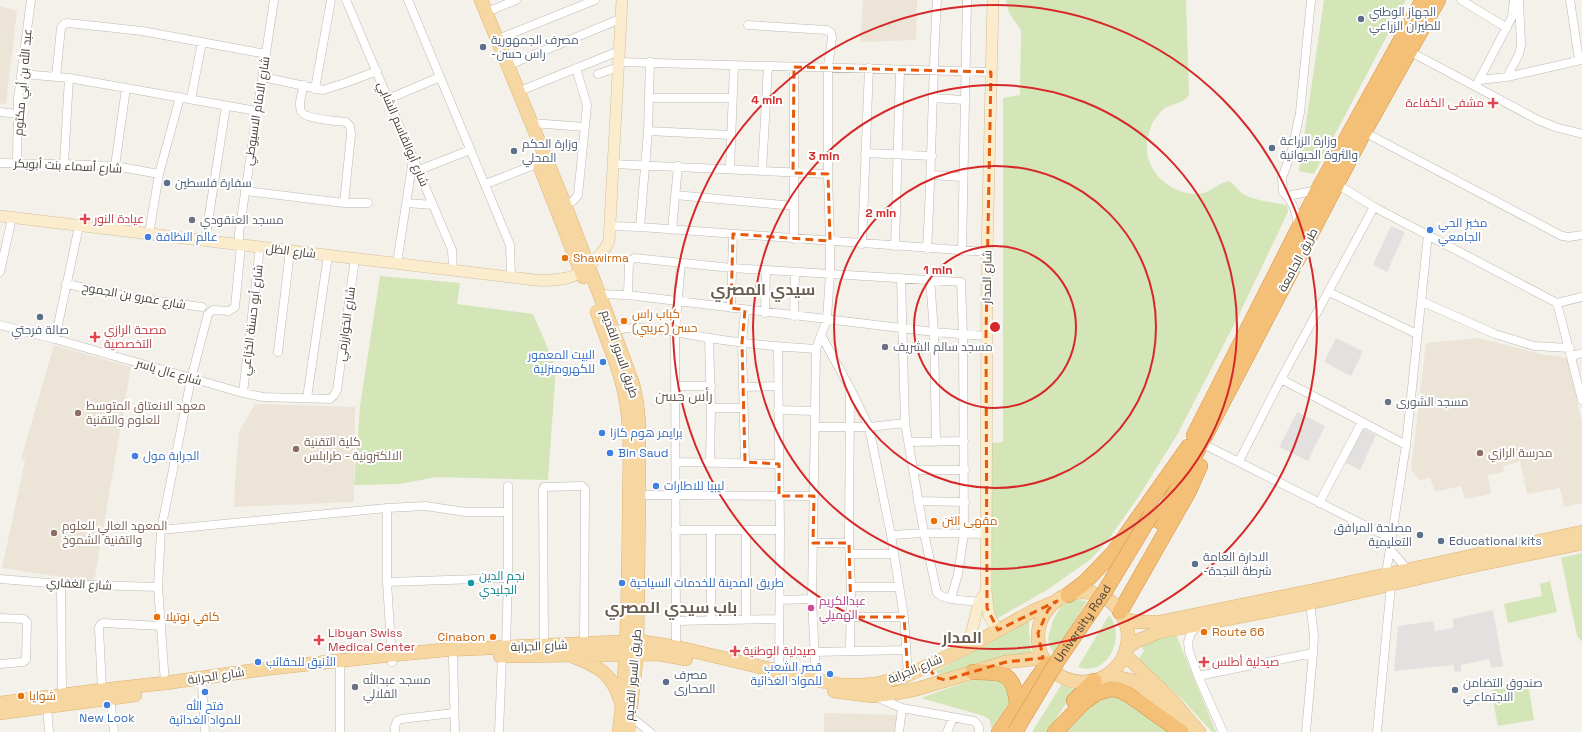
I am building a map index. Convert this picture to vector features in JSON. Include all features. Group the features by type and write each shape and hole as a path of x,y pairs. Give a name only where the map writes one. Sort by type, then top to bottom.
{"highway":[{"name":"طريق الجامعة","path":"1199,446 1298,227 1423,0"},
{"name":"طريق الجامعة","path":"1155,518 1199,446 1336,184 1438,0"},
{"path":"1063,598 1084,583 1114,552 1199,446"},
{"path":"1122,616 1188,491 1199,446"},
{"name":"University Road","path":"1015,732 1058,660 1155,518"},
{"name":"University Road","path":"1026,732 1055,683 1120,587 1155,518"},
{"path":"999,732 1045,661"},
{"path":"973,672 997,673 1010,679 1016,690 1017,705"},
{"path":"1054,732 1079,695 1100,679"},
{"path":"1054,732 1083,703 1097,693 1111,689 1119,690 1129,695 1181,732"}],"main road":[{"name":"طريق السور القديم","path":"473,0 539,163 584,268 599,294 614,330 633,384 639,423 639,495 631,648 626,711 628,732"},
{"name":"طريق السور القديم","path":"484,6 520,91 565,205 592,296 620,377 627,407 629,422 631,648"},
{"path":"1125,651 1136,641 1159,632 1310,603 1389,580 1407,569 1582,532"},
{"path":"1122,616 1138,622 1160,622 1462,568 1582,543"},
{"path":"1100,679 1120,663 1125,651 1127,628 1122,616 1110,602 1097,595 1083,592 1063,598 1048,610 1038,633 1039,646 1045,661 1056,673 1068,680 1081,682 1100,679 1126,680 1138,684 1187,732"},
{"name":"شارع الجرابة","path":"0,703 62,695 106,694 202,686 340,668 444,650 504,651 569,655 631,648 676,647 779,672 842,685 877,684 908,675 968,647 1033,611 1063,598"},
{"name":"شارع الجرابة","path":"152,689 165,683 264,669 391,659 453,657 544,645 584,644 631,648 671,655 839,692 873,696 903,692 1006,662 1045,661"},
{"path":"1125,651 1171,699 1199,732"},
{"path":"569,655 600,668 607,674 613,682 626,711"},
{"path":"936,661 932,667 932,672 935,677 945,680"},
{"name":"شارع الجرابة","path":"0,713 47,706 106,694"},
{"name":"طريق السور القديم","path":"619,732 626,711"}],"street":[{"name":"عبد الله بن أبي مكتوم","path":"17,163 17,114 30,0"},
{"name":"شارع الامام الاسيوطي","path":"191,379 208,314 213,310 229,311 235,307 241,245 238,239 274,0"},
{"path":"315,89 331,0"},
{"name":"شارع أبوالقاسم الشابي","path":"346,0 452,250 453,270"},
{"path":"408,0 470,150 486,184 510,245 510,276"},
{"path":"484,6 516,0"},
{"path":"498,39 595,0"},
{"path":"584,268 607,246 609,241 622,0"},
{"path":"927,248 932,175 933,71 937,0"},
{"path":"962,251 966,0"},
{"name":"شارع المدار","path":"993,0 986,336 986,592 989,616 998,630"},
{"path":"1298,227 1296,213 1287,196 1282,192 1282,178 1292,150 1300,113 1311,0"},
{"path":"1461,0 1507,28"},
{"path":"1477,82 1507,77 1581,60 1570,0"},
{"path":"1477,82 1507,28 1517,1"},
{"path":"1507,77 1519,54 1521,45 1517,1"},
{"path":"509,65 620,19"},
{"path":"56,77 61,28 64,24 90,25 142,31 266,54"},
{"path":"748,25 827,30 831,33 832,38 828,67 830,274 827,319 822,337 816,349 812,599 816,680"},
{"path":"191,99 202,42"},
{"path":"1409,52 1477,82 1538,120 1555,127 1582,134"},
{"path":"598,74 619,60"},
{"path":"520,91 576,68 619,60 794,67 991,72"},
{"path":"640,227 648,131 650,62"},
{"path":"730,169 730,135 734,65"},
{"path":"762,171 768,66"},
{"path":"794,67 794,239"},
{"path":"565,205 573,201 578,195 587,105 576,68"},
{"path":"862,244 869,68"},
{"path":"895,246 900,70"},
{"path":"263,77 322,90 377,71"},
{"path":"22,74 69,78 257,111"},
{"path":"388,98 440,77"},
{"path":"64,164 69,99 69,78"},
{"path":"304,85 300,105 301,111 304,115 346,122 350,126 351,135 344,203"},
{"path":"115,166 126,88"},
{"path":"149,234 159,174 180,97"},
{"path":"649,98 732,98"},
{"path":"933,98 964,100"},
{"path":"205,240 226,106"},
{"path":"0,112 17,114"},
{"path":"532,123 585,127"},
{"path":"648,131 730,135"},
{"path":"1364,132 1562,236 1569,237 1582,235"},
{"path":"419,170 470,150"},
{"path":"865,153 932,156"},
{"path":"397,263 414,158"},
{"name":"شارع أسماء بنت أبوبكر","path":"0,163 115,166 159,174"},
{"path":"486,184 539,163"},
{"path":"613,164 828,174"},
{"path":"672,230 678,166"},
{"path":"932,175 962,177"},
{"path":"1336,184 1374,207 1558,303 1582,297"},
{"path":"1287,196 1318,190"},
{"path":"245,191 344,203 368,203"},
{"path":"675,195 794,206"},
{"path":"407,203 433,205"},
{"path":"1238,462 1374,207"},
{"name":"شارع الظل","path":"0,216 543,281 567,278 584,268"},
{"path":"0,272 12,218"},
{"path":"55,339 79,226"},
{"path":"609,226 987,252"},
{"path":"731,308 733,234"},
{"path":"1377,732 1390,549 1406,444 1428,235"},
{"name":"شارع أبو حسنة الخزاعي","path":"243,393 260,247"},
{"path":"278,352 290,251"},
{"path":"307,398 328,255"},
{"name":"شارع الخوارزمي","path":"337,390 355,258"},
{"path":"628,295 629,262 634,258 732,268 960,281 963,335 965,502 964,534 958,574 951,598"},
{"path":"676,647 675,332 681,263"},
{"path":"765,313 766,270"},
{"path":"794,316 795,272"},
{"path":"901,278 906,423 918,501 937,593 938,595 951,598 979,602"},
{"path":"930,279 934,332 936,442"},
{"name":"شارع عمرو بن الجموح","path":"66,284 136,298 202,307"},
{"path":"1329,292 1417,334"},
{"path":"599,294 628,295 765,313 934,332 986,336"},
{"path":"1421,301 1495,334 1534,346 1582,354"},
{"path":"1558,303 1582,400"},
{"path":"745,310 742,343 745,462"},
{"name":"شارع ءال ياسر","path":"0,326 55,339 191,379 263,397 330,399 337,390"},
{"path":"614,330 639,327 742,343 816,349"},
{"path":"822,337 850,388 869,427 891,535 904,617 905,650 908,675"},
{"path":"709,338 711,408 710,462"},
{"path":"778,347 780,530 779,672"},
{"path":"165,683 158,587 161,530 191,379"},
{"path":"1281,379 1406,444"},
{"path":"675,386 710,386"},
{"path":"743,387 778,386"},
{"path":"850,388 849,543 852,587 850,651"},
{"path":"711,408 743,408"},
{"path":"778,410 815,411"},
{"path":"1319,503 1362,422"},
{"path":"815,427 869,427 906,423"},
{"path":"909,442 964,441"},
{"path":"1199,446 1238,462 1392,539"},
{"path":"676,462 745,462 779,464"},
{"path":"913,470 965,470"},
{"path":"499,732 508,578 508,486"},
{"path":"544,645 543,490 544,487 551,486 582,486 585,489 584,644"},
{"path":"639,495 814,496"},
{"path":"918,501 965,502"},
{"path":"161,530 295,518 354,510 425,506 466,512 508,512"},
{"path":"387,508 387,582 391,659"},
{"path":"675,530 780,530"},
{"path":"711,530 711,620"},
{"path":"746,530 746,619"},
{"path":"891,535 924,533 987,534"},
{"path":"813,542 849,543"},
{"path":"1390,549 1407,569"},
{"path":"850,554 893,554"},
{"path":"387,582 508,578"},
{"name":"شارع الغفاري","path":"0,579 61,584 158,587"},
{"path":"61,584 62,695"},
{"path":"852,587 899,586"},
{"path":"968,647 979,602 986,592"},
{"path":"780,600 812,599"},
{"path":"1306,732 1314,636 1310,603"},
{"path":"851,617 904,617"},
{"path":"0,618 24,619 27,622 26,660 23,662 0,664"},
{"path":"676,621 779,619"},
{"path":"114,732 106,694 99,628 100,625 103,623 161,626"},
{"path":"1200,624 1191,633 1188,647 1198,676 1223,732"},
{"path":"815,652 905,650"},
{"path":"1198,676 1313,653"},
{"path":"453,657 455,732"},
{"path":"340,668 340,732"},
{"path":"202,686 205,732"},
{"path":"873,696 902,708 974,721 980,728 979,732"},
{"path":"47,706 49,732"},
{"path":"900,732 902,708"},
{"path":"626,711 650,732"},
{"path":"395,732 394,726 396,721 402,719 454,713"},
{"path":"947,732 953,718"}],"highlighted area":[{"path":"794,67 991,72 986,336 987,608 998,630 1057,601 1048,610 1038,633 1043,658 1006,662 945,680 935,677 927,665 908,675 904,617 851,617 849,543 813,543 814,496 779,496 779,464 745,462 742,343 745,310 731,308 733,234 830,241 828,174 793,173"}],"shaded area":[{"path":"863,0 917,0 916,40 860,42"},
{"path":"0,6 17,11 6,104 0,103"},
{"path":"1391,226 1405,232 1387,272 1373,265"},
{"path":"1336,338 1363,351 1351,376 1324,362"},
{"path":"1479,338 1540,354 1568,358 1582,423 1582,503 1564,507 1560,488 1527,494 1520,461 1504,466 1503,472 1488,475 1491,494 1465,499 1461,486 1435,492 1430,478 1419,480 1411,470 1426,343"},
{"path":"54,345 131,367 94,582 2,568 25,460 21,459"},
{"name":"كلية التقنية الالكترونية - طرابلس","path":"255,404 355,407 354,502 234,507 239,432"},
{"path":"1297,412 1325,426 1308,461 1279,447"},
{"path":"1361,428 1376,435 1360,470 1344,462"},
{"path":"1493,610 1503,666 1492,668 1489,659 1461,665 1461,671 1455,672 1453,665 1394,671 1398,626 1433,621 1435,631 1453,628 1453,619"},
{"path":"824,713 898,715 897,732 824,732"}],"green space":[{"path":"1006,0 1186,0 1189,95 1182,101 1165,108 1152,123 1147,144 1151,165 1164,182 1173,188 1184,192 1200,194 1229,181 1243,194 1259,200 1287,205 1288,212 1237,319 1177,435 1139,496 1108,540 1091,559 1047,590 998,618 992,615 991,609 990,443 1003,442 1003,98 1020,95 1021,30 1009,13"},
{"path":"1324,0 1406,0 1314,174 1299,171"},
{"path":"380,276 460,283 457,304 533,314 556,367 548,480 436,477 400,484 354,485 360,406"},
{"path":"1582,553 1582,642 1577,636 1561,558"},
{"path":"1550,581 1557,612 1508,623 1504,604 1542,596 1540,584"},
{"path":"1076,600 1087,601 1054,654 1048,639 1053,620 1062,605"},
{"path":"1109,615 1114,624 1116,634 1115,644 1111,653 1098,667 1088,669 1078,667"},
{"path":"1029,619 1032,656 1010,656 939,675 936,671 988,644"},
{"path":"1175,632 1216,732 1212,732 1177,694 1142,665 1139,658 1144,651 1140,644"},
{"path":"1001,674 1015,696 991,728 990,720 984,716 921,698 985,675"},
{"path":"1063,682 1077,686 1048,732 1032,732"},
{"path":"1528,683 1534,720 1498,726 1491,690"},
{"path":"1101,696 1120,697 1171,732 1062,732"}],"place":[{"name":"الجهاز الوطني للطيران الزراعي","path":"1361,19"},
{"name":"مصرف الجمهورية -راس حسن","path":"483,47"},
{"name":"مشفى الكفاءة","path":"1493,103"},
{"name":"وزارة الزراعة والثروة الحيوانية","path":"1272,148"},
{"name":"وزارة الحكم المحلي","path":"514,151"},
{"name":"سفارة فلسطين","path":"167,183"},
{"name":"عيادة النور","path":"85,219"},
{"name":"مسجد العنقودي","path":"192,220"},
{"name":"مخبز الحي الجامعي","path":"1430,230"},
{"name":"عالم النظافة","path":"148,237"},
{"name":"Shawirma","path":"565,258"},
{"name":"صالة فرحتي","path":"40,317"},
{"name":"كباب راس حسن (عريبي)","path":"624,321"},
{"name":"مصحة الرازي التخصصية","path":"95,337"},
{"name":"مسجد سالم الشريف","path":"885,347"},
{"name":"البيت المعمور للكهرومنزلية","path":"603,362"},
{"name":"مسجد الشورى","path":"1388,402"},
{"name":"معهد الانعتاق المتوسط للعلوم والتقنية","path":"78,413"},
{"name":"برايمر هوم كازا","path":"602,433"},
{"name":"كلية التقنية الالكترونية - طرابلس","path":"296,449"},
{"name":"Bin Saud","path":"610,453"},
{"name":"مدرسة الرازي","path":"1480,453"},
{"name":"الجرابة مول","path":"135,456"},
{"name":"ليبيا للاطارات","path":"656,486"},
{"name":"مقهى التن","path":"934,521"},
{"name":"المعهد العالي للعلوم والتقنية الشموخ","path":"54,533"},
{"name":"مصلحة المرافق التعليمية","path":"1420,535"},
{"name":"Educational kits","path":"1441,541"},
{"name":"الادارة العامة -شرطة النجدة","path":"1195,564"},
{"name":"نجم الدين الجليدي","path":"471,583"},
{"name":"طريق المدينة للخدمات السياحية","path":"622,583"},
{"name":"عبدالكريم الهميلي","path":"811,608"},
{"name":"كافي نوتيلا","path":"157,617"},
{"name":"Route 66","path":"1204,632"},
{"name":"Cinabon","path":"493,637"},
{"name":"Libyan Swiss Medical Center","path":"319,640"},
{"name":"صيدلية الوطنية","path":"735,651"},
{"name":"الأنيق للحقائب","path":"258,662"},
{"name":"صيدلية أطلس","path":"1204,662"},
{"name":"قصر الشعب للمواد الغذائية","path":"830,674"},
{"name":"مصرف الصحارى","path":"666,682"},
{"name":"مسجد عبدالله القلالي","path":"355,687"},
{"name":"صندوق التضامن الاجتماعي","path":"1455,690"},
{"name":"فتح الله للمواد الغدائية","path":"205,692"},
{"name":"شوايا","path":"21,696"},
{"name":"New Look","path":"107,705"}],"district":[{"name":"سيدي المصري","path":"763,289"},
{"name":"رأس حسن","path":"684,396"},
{"name":"باب سيدي المصري","path":"671,607"},
{"name":"المدار","path":"962,637"}]}
